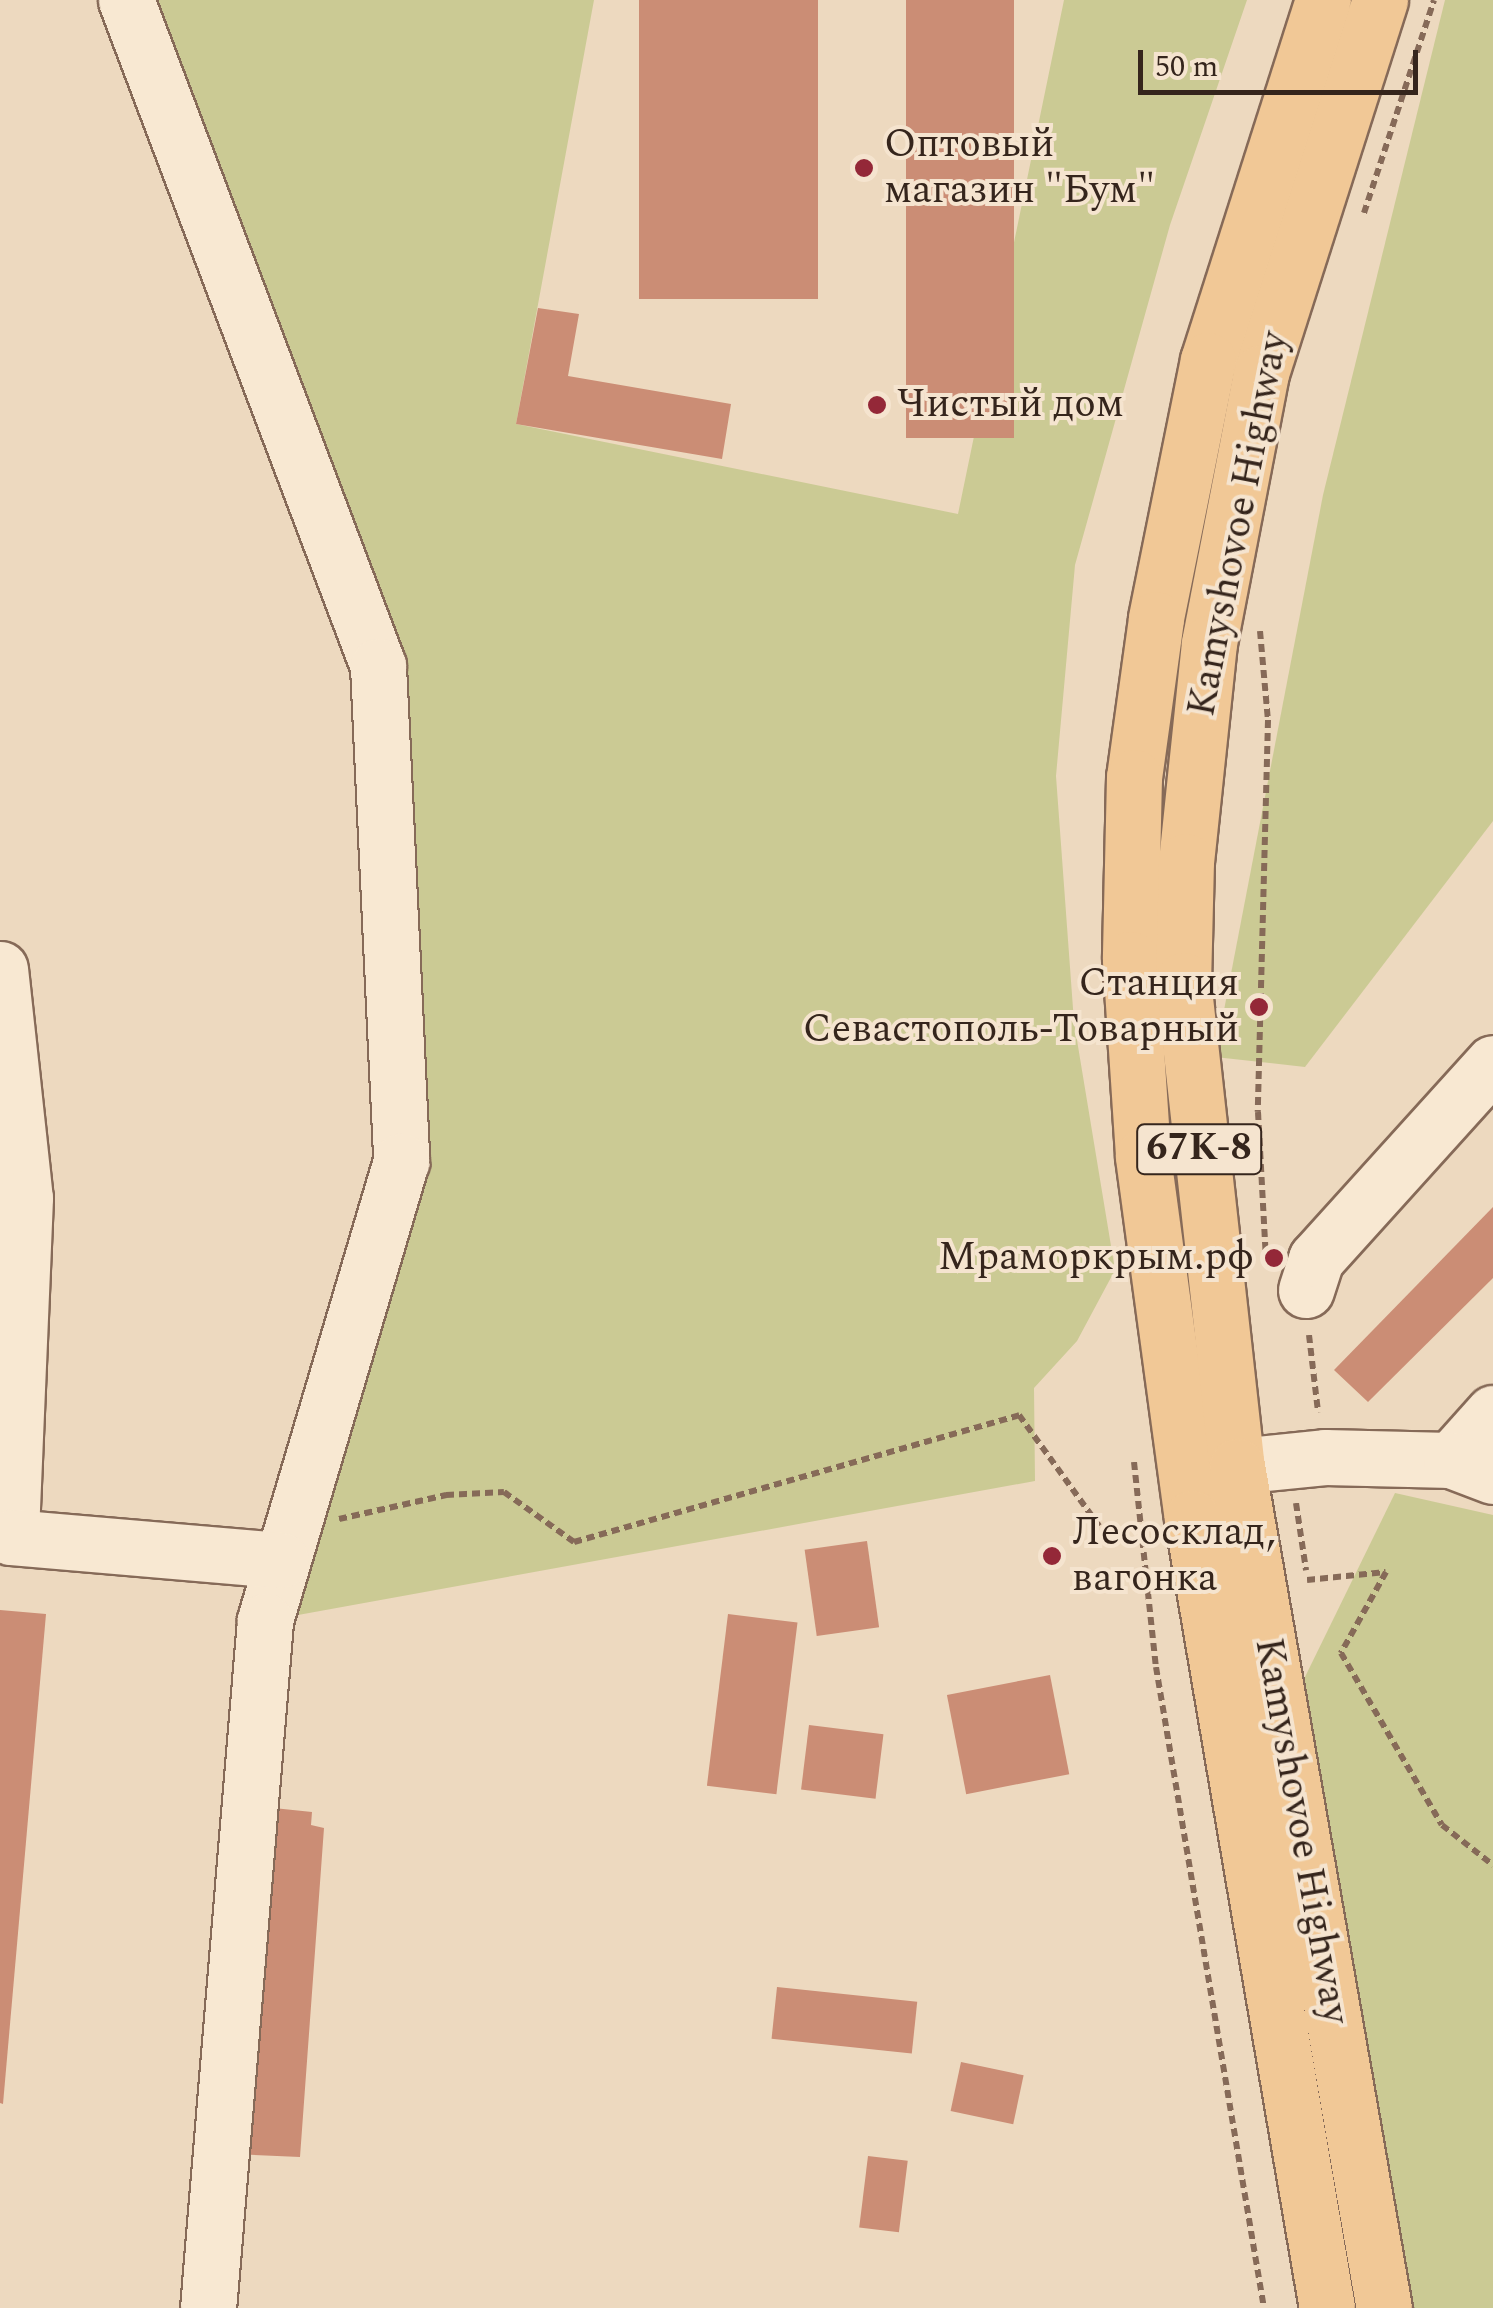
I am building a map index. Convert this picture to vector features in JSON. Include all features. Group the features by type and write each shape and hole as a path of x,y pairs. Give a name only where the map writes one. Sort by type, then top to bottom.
{"main road":[{"name":"Kamyshovoe Highway","path":"1323,0 1208,360 1196,415 1156,618 1134,777 1130,959 1142,1157 1192,1518 1327,2308"},
{"name":"Kamyshovoe Highway","path":"1380,0 1261,373 1208,643 1188,842 1183,980 1284,1460 1384,2308"}],"street":[{"path":"126,0 378,666 402,1161 265,1622 208,2308"},
{"path":"0,969 24,1198 5,1532 285,1545"},
{"path":"1287,1279 1316,1259 1493,1063"},
{"path":"1284,1460 1472,1468 1493,1413"}],"path":[{"path":"1357,233 1434,0"},
{"path":"1260,624 1268,720 1258,1112 1287,1279 1284,1460 1310,1598"},
{"path":"285,1545 446,1496 504,1492 574,1542 1019,1414 1099,1526"},
{"path":"1140,1524 1156,1667 1264,2308"},
{"path":"1307,1580 1386,1572 1341,1652 1442,1825 1493,1865"}],"shaded area":[{"path":"126,0 594,0 516,424 958,514 1064,0 1247,0 1170,225 1075,565 1056,776 1074,1022 1115,1270 1077,1341 1034,1388 1035,1481 265,1621 401,1161 378,666"},
{"path":"1445,0 1493,0 1493,821 1305,1067 1215,1057 1323,495"},
{"path":"1395,1493 1493,1515 1493,2308 1403,2308 1304,1679"}],"building":[{"path":"639,0 818,0 818,299 639,299"},
{"path":"906,0 1014,0 1014,438 906,438"},
{"path":"538,308 579,314 568,376 731,404 722,459 516,424"},
{"path":"1493,1207 1493,1278 1368,1402 1334,1370"},
{"path":"867,1541 879,1627 817,1636 805,1550"},
{"path":"0,1610 46,1614 3,2104 0,2103"},
{"path":"728,1614 797,1623 776,1794 707,1786"},
{"path":"1050,1675 1069,1774 966,1794 947,1695"},
{"path":"809,1725 883,1734 876,1799 801,1790"},
{"path":"264,1807 312,1812 311,1825 324,1828 300,2157 233,2154"},
{"path":"777,1987 917,2002 912,2053 772,2039"},
{"path":"961,2062 1024,2075 1013,2124 951,2111"},
{"path":"868,2156 908,2161 899,2232 859,2227"}],"place":[{"name":"Оптовый магазин \"Бум\"","path":"864,168"},
{"name":"Чистый дом","path":"877,405"},
{"name":"Станция Севастополь-Товарный","path":"1259,1007"},
{"name":"Мраморкрым.рф","path":"1274,1258"},
{"name":"Лесосклад, вагонка","path":"1052,1556"}]}
